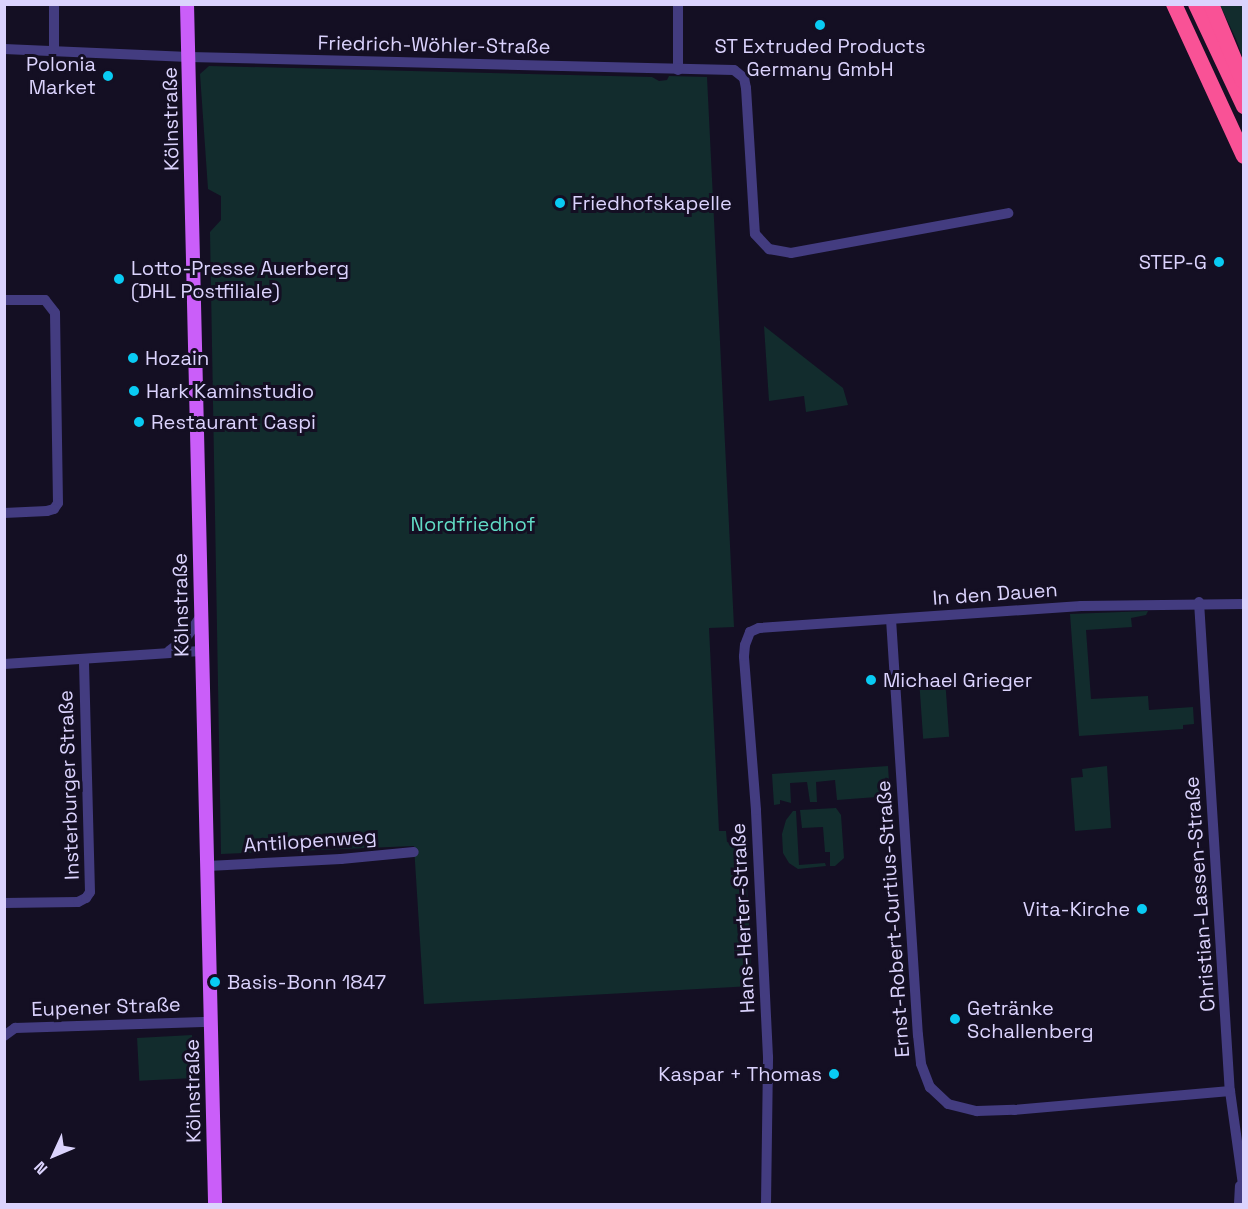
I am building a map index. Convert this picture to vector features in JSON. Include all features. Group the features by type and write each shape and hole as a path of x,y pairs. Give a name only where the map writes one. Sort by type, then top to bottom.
{"highway":[{"path":"1174,4 1244,156"},
{"path":"1196,4 1244,106"},
{"path":"1211,4 1244,81"}],"main road":[{"name":"Kölnstraße","path":"187,4 215,1204"}],"street":[{"path":"54,4 54,50"},
{"path":"678,4 678,70"},
{"name":"Friedrich-Wöhler-Straße","path":"4,49 189,57 734,70 744,78 755,234 769,249 791,254 1008,213"},
{"path":"4,300 45,300 55,314 58,503 54,509 47,511 4,513"},
{"name":"In den Dauen","path":"750,632 759,628 1081,606 1199,602 1244,604"},
{"name":"Christian-Lassen-Straße","path":"1199,602 1230,1091 1242,1187 1239,1204"},
{"path":"161,653 179,645 200,617"},
{"name":"Ernst-Robert-Curtius-Straße","path":"891,619 918,1035 921,1064 930,1087 948,1104 958,1109 986,1111 1230,1091"},
{"name":"Hans-Herter-Straße","path":"750,632 744,656 755,799 768,1057 766,1204"},
{"path":"4,664 201,651"},
{"name":"Insterburger Straße","path":"4,903 78,902 86,898 90,892 84,659"},
{"name":"Antilopenweg","path":"207,866 341,859 414,852"},
{"name":"Eupener Straße","path":"4,1035 15,1028 211,1022"}],"green space":[{"path":"1220,5 1243,5 1243,58 1236,39"},
{"name":"Nordfriedhof","path":"209,66 652,77 659,81 667,80 669,76 707,77 734,627 709,628 719,831 726,831 727,842 745,846 752,986 424,1004 414,846 221,854 210,232 221,220 221,196 208,189 200,74"},
{"path":"764,326 843,388 848,405 806,412 804,396 769,401"},
{"path":"1148,611 1146,615 1131,618 1132,627 1086,630 1091,699 1148,696 1149,710 1193,707 1194,724 1183,725 1183,729 1079,736 1070,614"},
{"path":"945,678 949,737 923,739 919,680"},
{"path":"888,766 890,796 837,800 835,780 816,782 817,802 810,802 807,782 790,783 791,803 780,800 780,804 774,805 772,774"},
{"path":"1107,766 1111,828 1075,831 1071,778 1083,777 1082,769"},
{"path":"836,808 841,815 844,858 835,866 830,866 830,852 825,852 823,827 802,828 800,810"},
{"path":"793,811 796,811 799,865 825,863 826,866 798,869 789,863 783,853 782,834 786,820"},
{"path":"192,1035 194,1078 139,1081 137,1038"}],"place":[{"name":"ST Extruded Products Germany GmbH","path":"820,25"},
{"name":"Polonia Market","path":"108,76"},
{"name":"Friedhofskapelle","path":"560,203"},
{"name":"STEP-G","path":"1219,262"},
{"name":"Lotto-Presse Auerberg (DHL Postfiliale)","path":"119,279"},
{"name":"Hozain","path":"133,358"},
{"name":"Hark Kaminstudio","path":"134,391"},
{"name":"Restaurant Caspi","path":"139,422"},
{"name":"Michael Grieger","path":"871,680"},
{"name":"Vita-Kirche","path":"1142,909"},
{"name":"Basis-Bonn 1847","path":"215,982"},
{"name":"Getränke Schallenberg","path":"955,1019"},
{"name":"Kaspar + Thomas","path":"834,1074"}]}
